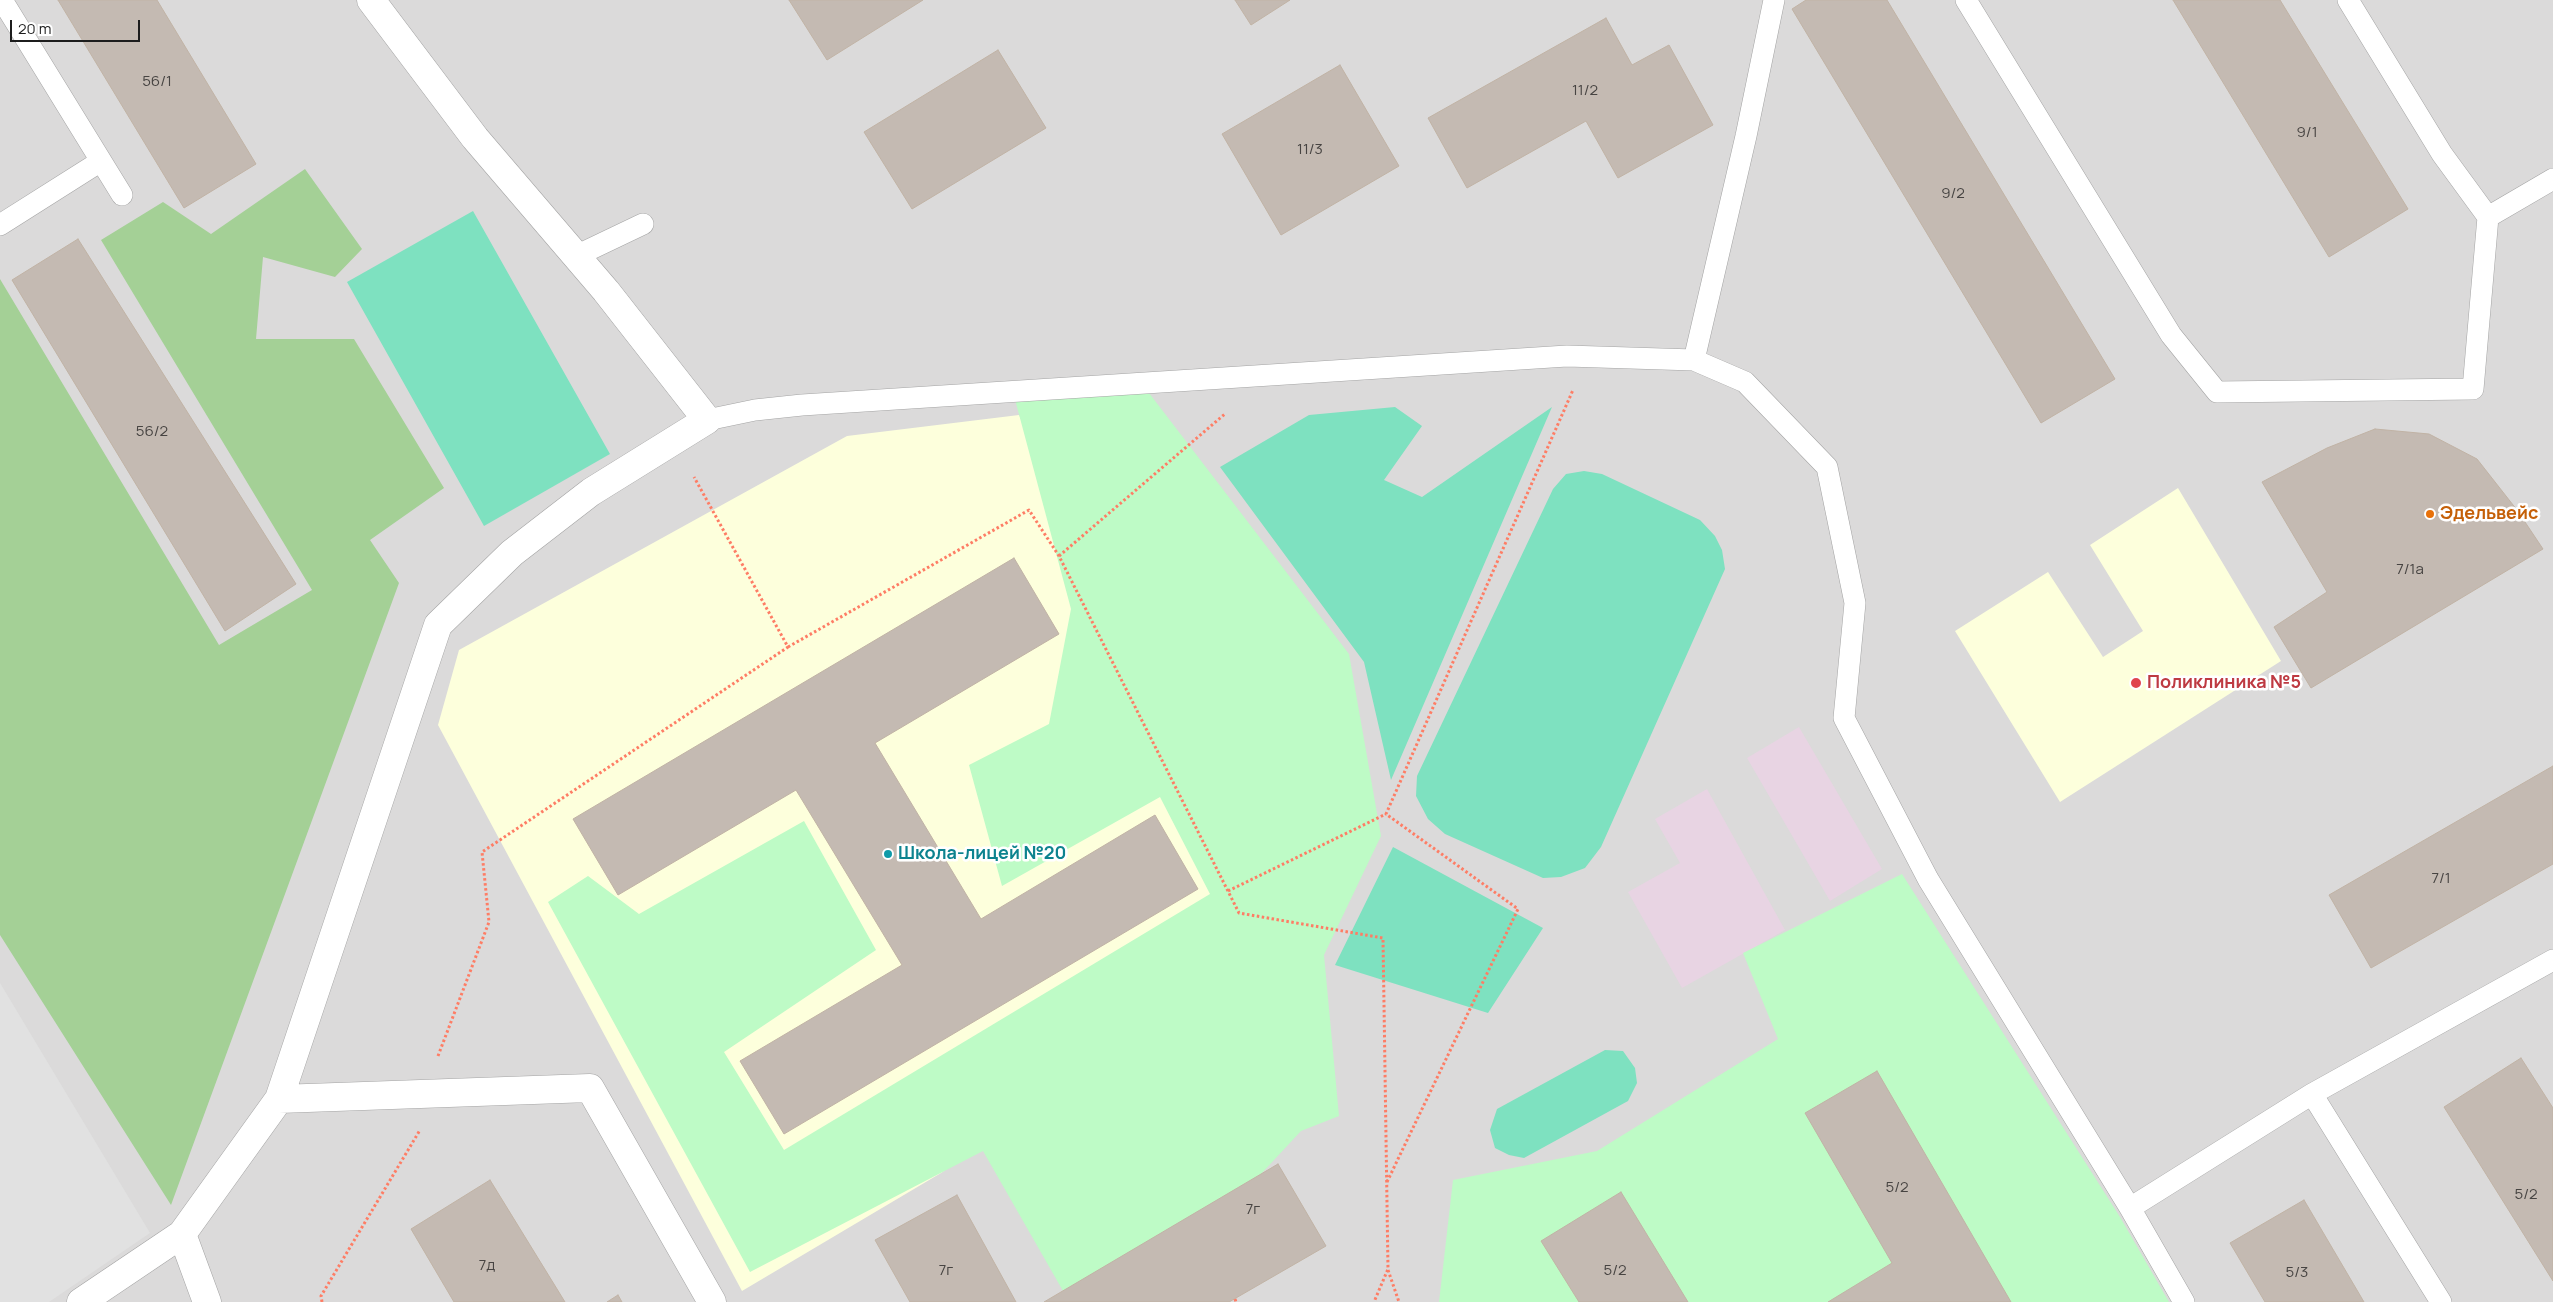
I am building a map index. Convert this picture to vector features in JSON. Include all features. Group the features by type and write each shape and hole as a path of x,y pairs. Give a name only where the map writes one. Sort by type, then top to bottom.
{"street":[{"path":"81,1302 182,1234 278,1098 438,625 512,553 591,492 707,420 606,291 475,138 371,0"},
{"path":"278,1098 590,1088 712,1302"},
{"path":"182,1234 208,1302"}],"lane":[{"path":"2,0 122,195"},
{"path":"1694,360 1746,136 1774,0"},
{"path":"1966,0 2171,335 2217,392 2473,389 2488,217 2442,154 2348,0"},
{"path":"0,225 101,161"},
{"path":"2488,217 2553,179"},
{"path":"576,256 643,224"},
{"path":"707,420 755,410 802,404 1588,356 1694,360 1745,382 1827,467 1855,603 1844,718 1928,879 2130,1208 2184,1302"},
{"path":"2130,1208 2312,1094 2551,965"},
{"path":"2312,1094 2441,1302"}],"path":[{"path":"1228,891 1386,814 1588,356"},
{"path":"1059,556 1271,375"},
{"path":"694,477 788,647"},
{"path":"322,1302 321,1296 419,1135 438,1056 489,922 482,852 788,647 1029,510 1059,556 1239,913 1383,938 1388,1269 1398,1302"},
{"path":"1386,814 1518,909 1387,1182"},
{"path":"1374,1302 1388,1269"}],"shaded area":[{"path":"0,0 2553,0 2553,1302 0,1302"},
{"path":"1019,415 1279,935 941,1173 742,1291 438,725 459,650 847,436"},
{"path":"2178,488 2281,661 2060,802 1955,631 2048,572 2103,657 2143,631 2090,545"},
{"path":"1799,727 1882,869 1830,901 1747,758"},
{"path":"1707,789 1785,930 1682,988 1628,892 1680,863 1655,819"},
{"path":"0,983 150,1233 49,1302 0,1302"}],"green space":[{"path":"305,169 362,249 335,277 263,257 256,339 354,339 444,488 370,540 399,583 171,1205 0,935 0,279 219,645 312,590 101,240 163,202 211,234"},
{"path":"473,211 610,454 484,526 347,282"},
{"path":"1146,389 1349,654 1381,836 1324,955 1339,1116 1301,1131 1261,1174 1063,1291 983,1151 750,1272 548,902 588,876 639,914 804,821 876,950 724,1052 784,1150 1210,894 1160,797 1002,886 969,765 1049,724 1071,609 1013,392"},
{"path":"1395,407 1422,426 1384,480 1422,497 1552,407 1391,780 1364,662 1220,467 1309,415"},
{"path":"1584,471 1602,474 1700,520 1715,536 1722,550 1725,569 1601,847 1585,868 1561,877 1543,878 1445,834 1428,819 1416,796 1417,776 1553,489 1566,474"},
{"path":"1393,847 1543,928 1488,1013 1335,965"},
{"path":"1902,874 2120,1217 2169,1302 1439,1302 1453,1180 1597,1151 1778,1039 1743,953"},
{"path":"1605,1050 1623,1051 1635,1068 1637,1083 1628,1101 1524,1158 1509,1155 1495,1148 1490,1130 1497,1109"}],"building":[{"path":"58,0 157,0 256,164 184,208"},
{"path":"789,0 923,0 827,60"},
{"path":"1235,0 1290,0 1251,25"},
{"path":"1806,0 1887,0 2115,379 2041,423 1792,9"},
{"path":"2173,0 2280,0 2408,209 2329,257"},
{"path":"1606,18 1632,65 1669,45 1713,125 1618,178 1586,121 1467,188 1428,118"},
{"path":"998,50 1046,128 912,209 864,132"},
{"path":"1340,65 1399,166 1281,235 1222,134"},
{"path":"78,239 296,584 225,631 12,280"},
{"path":"2375,429 2429,434 2477,459 2517,510 2543,549 2311,688 2274,627 2327,592 2262,482 2327,448"},
{"name":"Школа-лицей №20","path":"1014,558 1059,634 875,743 981,919 1155,815 1198,889 784,1134 740,1061 902,965 796,790 618,895 573,819"},
{"path":"2553,766 2553,864 2371,968 2329,895"},
{"path":"2521,1058 2553,1108 2553,1281 2444,1107"},
{"path":"1877,1071 2011,1302 1828,1302 1892,1263 1805,1113"},
{"path":"1278,1164 1326,1246 1229,1302 1044,1302"},
{"path":"490,1180 565,1302 454,1302 411,1229"},
{"path":"1621,1192 1688,1302 1579,1302 1541,1241"},
{"path":"957,1195 1016,1302 910,1302 875,1240"},
{"path":"2304,1200 2364,1302 2265,1302 2230,1243"},
{"path":"618,1295 622,1302 607,1302"}],"place":[{"name":"Эдельвейс","path":"2430,514"},
{"name":"Поликлиника №5","path":"2136,683"},
{"name":"Школа-лицей №20","path":"888,854"}]}
